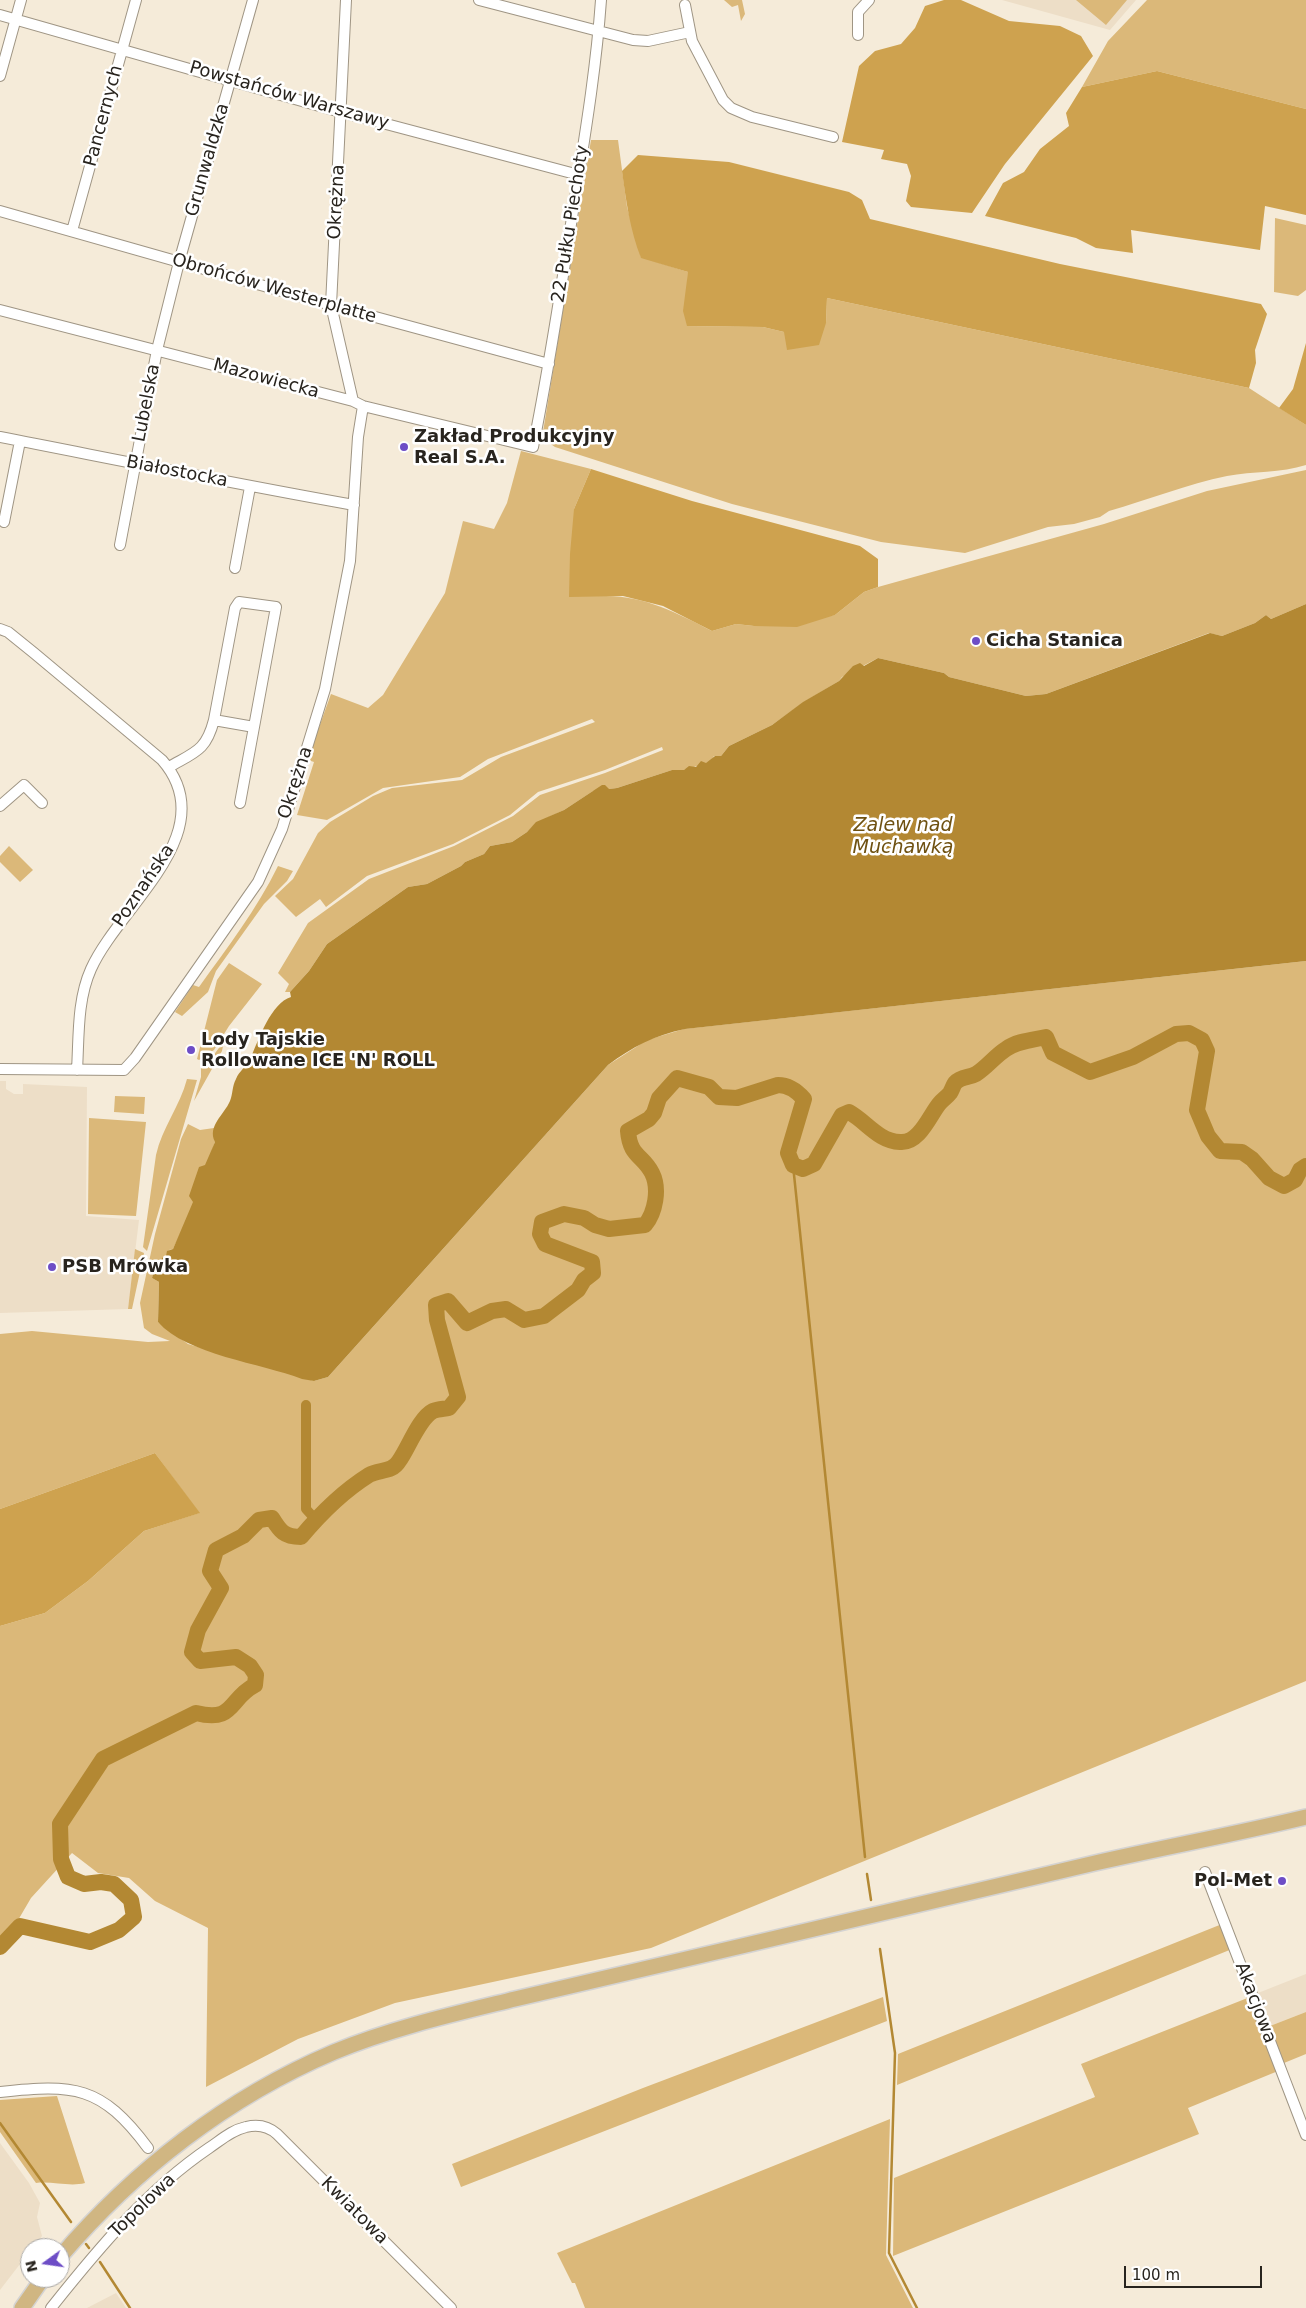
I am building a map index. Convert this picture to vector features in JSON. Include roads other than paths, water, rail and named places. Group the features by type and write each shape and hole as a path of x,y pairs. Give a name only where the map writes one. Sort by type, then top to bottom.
{"main road":[{"path":"70,2246 132,2182 195,2131 246,2098 311,2063 364,2041 428,2021 544,1992 1098,1862 1306,1817"},
{"path":"22,2308 36,2288"}],"street":[{"path":"0,76 22,0"},
{"name":"Pancernych","path":"72,231 136,0"},
{"name":"Grunwaldzka","path":"179,262 253,0"},
{"name":"Okrężna","path":"346,0 342,112 331,305 352,401"},
{"path":"479,0 599,33 633,40 648,41 690,32"},
{"name":"22 Pułku Piechoty","path":"533,447 550,364 579,175 599,33 601,0"},
{"path":"858,36 858,12 868,0"},
{"path":"685,5 692,41 723,100 732,110 752,117 832,137"},
{"name":"Powstańców Warszawy","path":"0,15 342,112 579,175"},
{"name":"Obrońców Westerplatte","path":"0,211 331,305 550,364"},
{"name":"Lubelska","path":"120,545 157,350 179,262"},
{"name":"Mazowiecka","path":"0,310 352,401 363,406 533,447"},
{"name":"Okrężna","path":"0,1069 124,1070 135,1059 239,911 269,860 294,792 325,690 350,561 358,437 363,406"},
{"name":"Białostocka","path":"0,437 135,464 214,477 250,487 354,505"},
{"path":"4,522 20,441"},
{"path":"235,568 250,487"},
{"path":"169,768 196,752 206,743 214,720 235,608 239,602 246,601 276,607 240,802"},
{"name":"Poznańska","path":"0,629 8,632 34,653 169,768 180,796 182,808 180,830 167,859 110,936 91,969 81,1003 78,1070"},
{"path":"214,720 254,727"},
{"path":"0,806 24,785 42,803"},
{"name":"Akacjowa","path":"1205,1872 1306,2135"},
{"path":"0,2092 46,2088 78,2090 90,2094 108,2106 127,2123 148,2148"},
{"name":"Topolowa","path":"51,2308 108,2238 133,2213 199,2154 229,2134 252,2126"},
{"name":"Kwiatowa","path":"252,2126 262,2126 274,2131 451,2308"}],"water":[{"name":"Zalew nad Muchawką","path":"1306,604 1306,961 685,1029 654,1038 635,1047 608,1065 328,1377 314,1381 302,1379 226,1357 187,1343 158,1322 159,1282 152,1278 156,1265 166,1256 167,1251 173,1249 193,1202 189,1196 199,1167 205,1165 215,1142 213,1131 217,1121 230,1101 239,1073 250,1060 266,1022 277,1006 291,997 290,992 309,971 327,944 408,887 427,884 465,862 484,854 490,846 512,842 527,832 536,822 564,810 602,785 609,789 617,788 672,770 684,770 689,766 696,767 701,761 706,763 715,756 721,756 729,746 772,725 803,702 839,681 853,666 860,663 864,666 878,658 944,673 949,677 1026,696 1046,694 1210,633 1222,636 1255,623 1266,615 1271,619"}],"waterway":[{"path":"0,1947 20,1926 90,1942 119,1930 134,1917 131,1900 114,1884 101,1882 84,1884 68,1877 61,1859 60,1824 103,1759 196,1713 218,1715 225,1712 246,1691 255,1685 256,1675 250,1666 236,1657 200,1661 192,1652 198,1630 221,1588 210,1571 216,1550 243,1536 259,1520 272,1518 286,1534 301,1537 324,1511 350,1488 369,1475 396,1465 418,1427 428,1415 435,1410 449,1408 458,1397 437,1320 436,1305 448,1301 467,1323 492,1311 506,1309 524,1320 544,1316 578,1290 584,1280 593,1273 592,1262 545,1244 540,1234 542,1222 564,1214 584,1218 595,1225 609,1229 645,1225 654,1207 656,1186 652,1173 631,1146 628,1131 649,1119 654,1113 659,1098 677,1078 709,1087 719,1097 737,1098 778,1085 789,1087 795,1091 804,1099 788,1153 793,1165 803,1169 814,1164 842,1115 849,1112 879,1135 892,1141 900,1142 913,1138 923,1128 957,1081 976,1074 1002,1052 1015,1044 1046,1037 1053,1053 1090,1072 1133,1057 1176,1034 1189,1033 1202,1040 1207,1051 1197,1110 1208,1136 1220,1151 1242,1152 1252,1159 1269,1178 1284,1186 1295,1180 1300,1170 1306,1166"},
{"path":"793,1165 865,1857"},
{"path":"306,1405 306,1509 316,1520"},
{"path":"867,1874 871,1900"},
{"path":"880,1949 895,2053 889,2253 917,2308"},
{"path":"0,2123 71,2222"},
{"path":"86,2244 89,2248"},
{"path":"100,2262 130,2308"}],"place":[{"name":"Zakład Produkcyjny Real S.A.","path":"404,447"},
{"name":"Cicha Stanica","path":"976,641"},
{"name":"Lody Tajskie Rollowane ICE 'N' ROLL","path":"191,1050"},
{"name":"PSB Mrówka","path":"52,1267"},
{"name":"Pol-Met","path":"1282,1881"}]}
